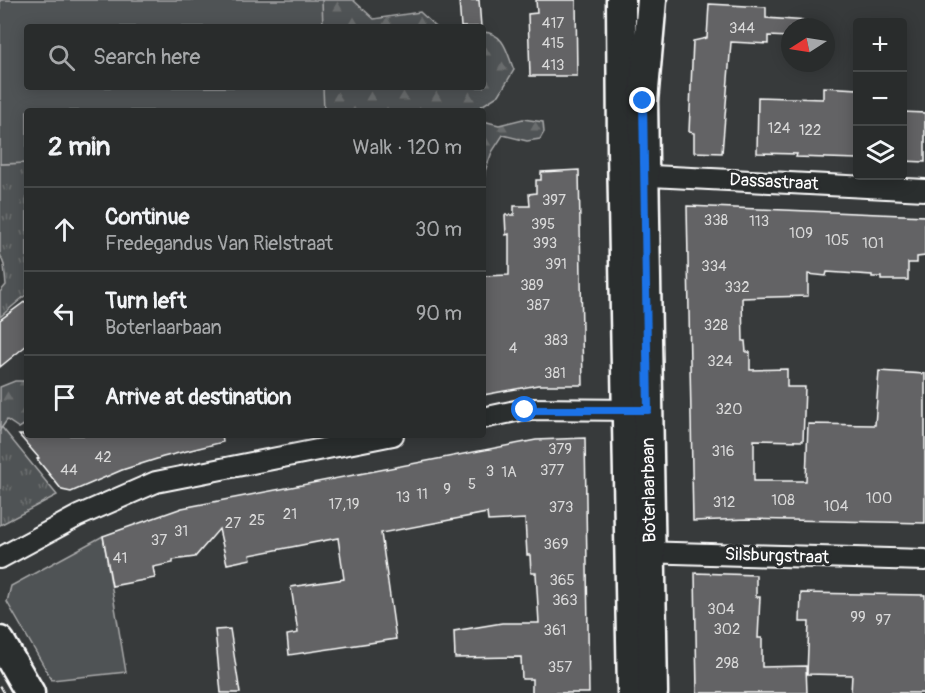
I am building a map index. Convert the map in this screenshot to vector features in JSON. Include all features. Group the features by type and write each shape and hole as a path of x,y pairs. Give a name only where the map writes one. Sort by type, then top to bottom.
{"main road":[{"name":"Boterlaarbaan","path":"621,0 620,52 633,175 640,552 653,693"},
{"name":"Boterlaarbaan","path":"633,175 643,101 652,0"},
{"name":"Boterlaarbaan","path":"632,693 640,552"},
{"path":"0,641 30,693"}],"street":[{"name":"Dassastraat","path":"633,175 925,190"},
{"path":"486,417 525,410 637,410"},
{"path":"0,558 78,516 156,482 378,438"},
{"name":"Silsburgstraat","path":"640,552 925,560"}],"green space":[{"path":"0,0 322,0 323,24 24,24 24,90 323,90 324,108 24,108 24,163 0,164"},
{"path":"314,0 353,0 374,19 420,12 433,24 315,24"},
{"path":"486,32 501,40 514,70 499,95 480,108 311,108 312,90 486,90"},
{"path":"523,119 543,122 544,132 540,139 527,141 503,135 492,152 486,168 486,122 499,125"},
{"path":"24,163 24,297 0,317 0,292 6,285 4,265 0,254 0,164"},
{"path":"15,381 24,381 24,425 19,428 7,420 0,430 0,387"},
{"path":"0,425 57,495 0,525"},
{"path":"103,536 126,672 52,680 7,602 11,586"}],"building":[{"path":"459,0 479,0 481,24 461,24"},
{"path":"536,0 576,0 577,76 530,76 528,14 537,13"},
{"path":"709,4 766,7 766,18 781,19 781,37 768,36 768,44 731,42 722,153 694,152 694,133 689,132 693,41 707,38"},
{"path":"823,87 853,89 853,159 757,153 758,97 823,99"},
{"path":"907,112 925,113 925,162 907,161"},
{"path":"579,170 583,385 538,385 486,394 486,276 509,275 509,234 506,235 505,215 514,215 514,206 530,206 529,194 536,193 536,180 541,180 541,172"},
{"path":"687,206 925,216 925,256 917,257 917,263 908,263 908,280 881,280 881,277 872,277 872,275 827,272 826,276 808,274 808,296 742,298 743,341 745,341 746,352 750,352 750,370 787,369 787,387 805,387 803,441 754,440 754,481 806,481 808,424 875,425 879,371 925,374 925,523 749,519 693,521"},
{"path":"24,302 24,347 0,367 0,320"},
{"path":"19,435 24,435 24,438 222,438 223,442 122,470 71,492 62,490 37,459 39,458"},
{"path":"585,438 589,693 532,693 532,679 522,679 521,657 455,658 454,631 502,623 539,623 536,573 531,573 530,555 527,555 525,519 488,521 487,513 381,533 396,639 289,655 287,635 298,633 291,587 344,579 338,538 250,555 251,559 227,564 219,529 195,557 173,560 173,563 153,567 155,578 112,586 103,536 182,508 536,440"},
{"path":"695,573 756,575 756,597 760,597 758,638 762,638 762,667 806,666 807,693 697,693"},
{"path":"801,593 925,595 925,693 851,693 852,675 807,674 809,622 800,622"},
{"path":"230,629 240,693 221,693 215,630"}],"tram line":[{"path":"0,686 4,693"}],"route":[{"path":"525,410 648,410 643,101"}]}
